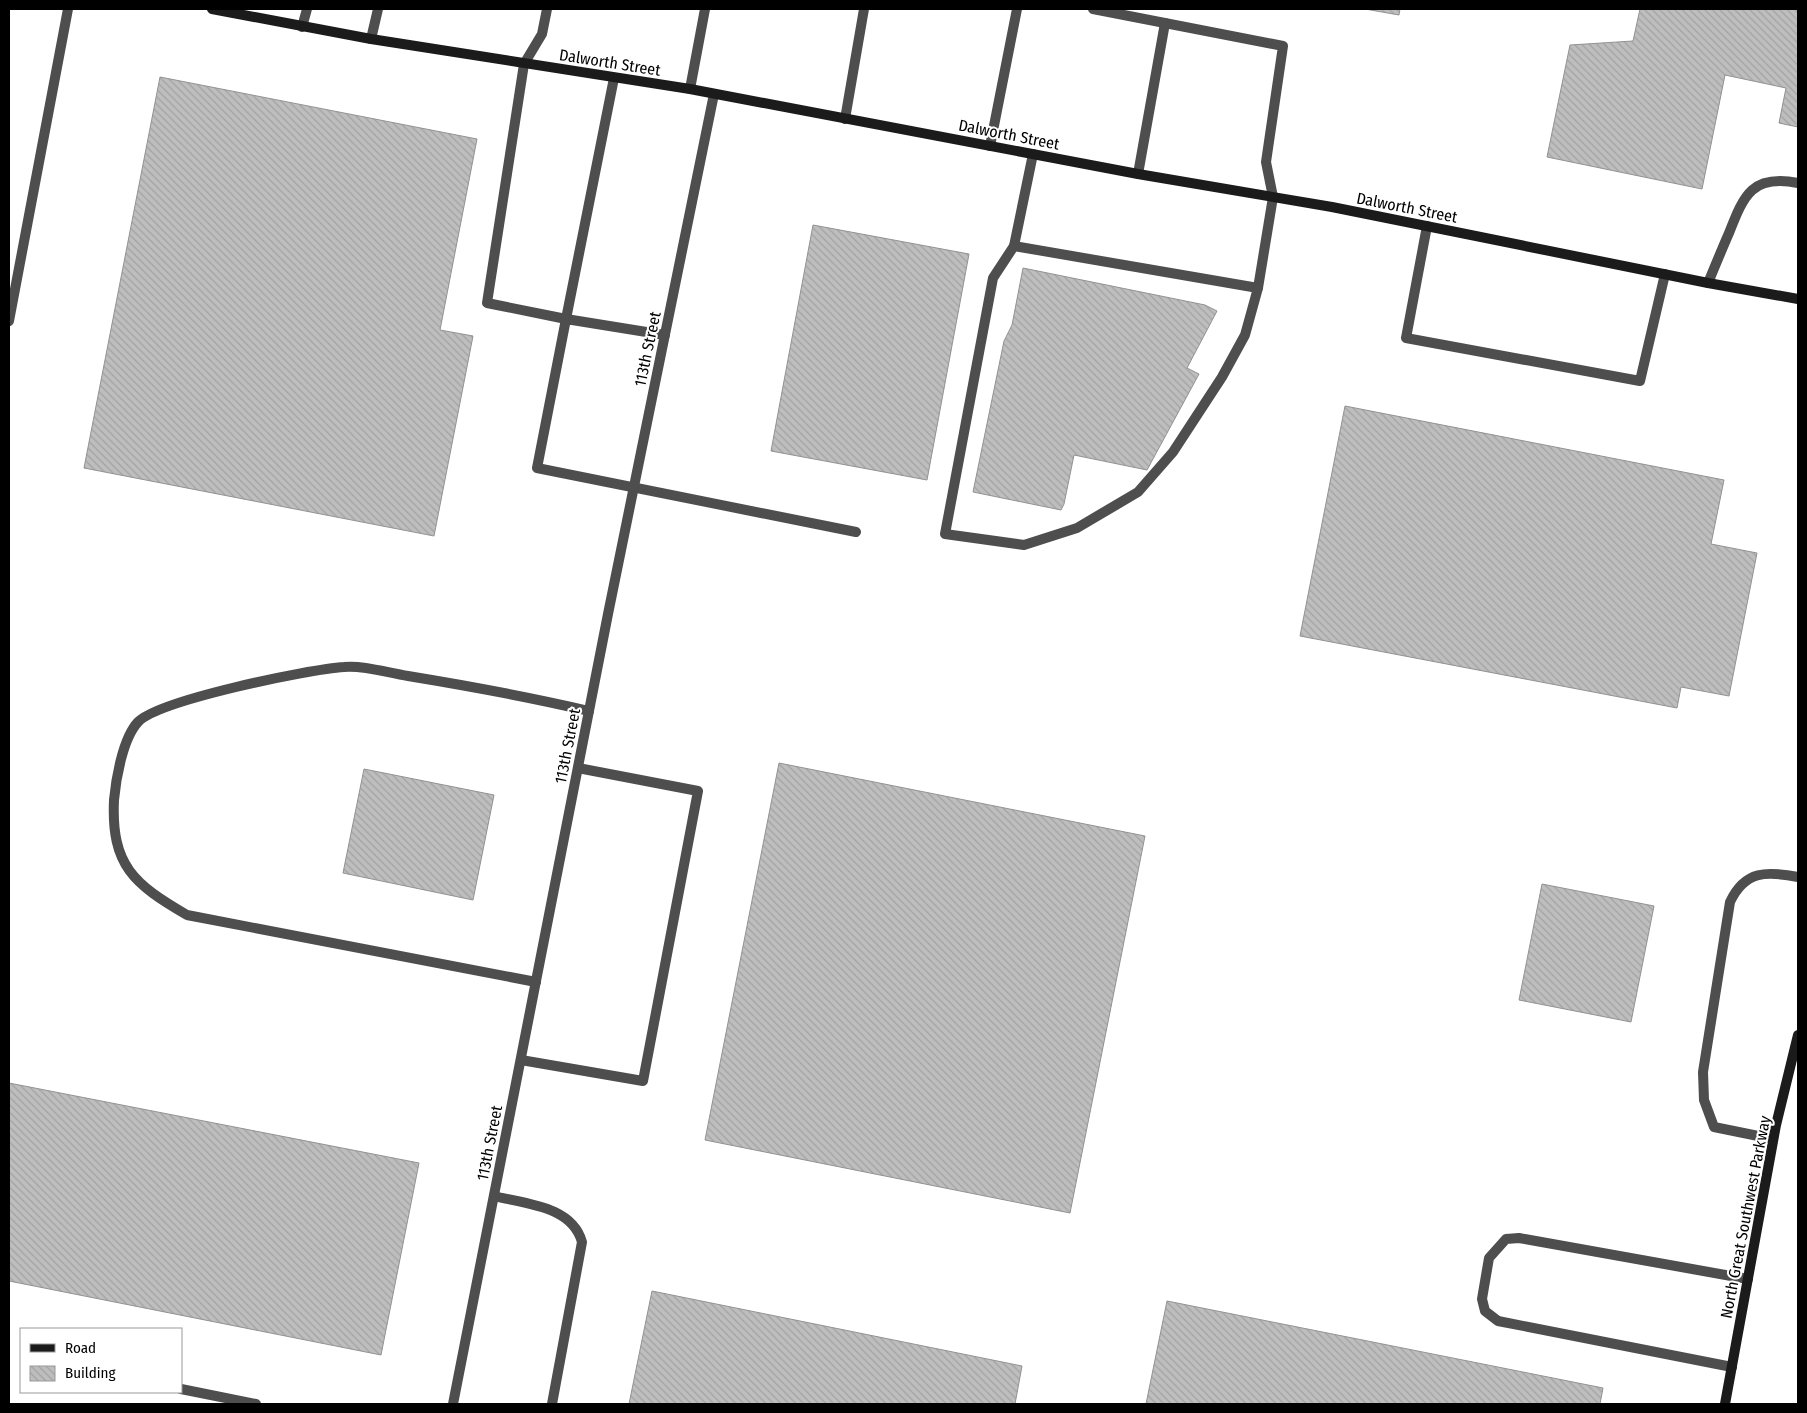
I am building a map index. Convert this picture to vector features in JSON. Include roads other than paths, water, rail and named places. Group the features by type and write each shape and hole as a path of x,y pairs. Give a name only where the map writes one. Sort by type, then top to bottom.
{"street":[{"path":"9,321 68,9"},
{"name":"Dalworth Street","path":"212,9 371,39 690,89 1138,174 1427,226 1708,283 1798,299"},
{"path":"302,27 307,9"},
{"path":"371,39 378,9"},
{"path":"547,9 542,34 524,64 487,303 566,319 665,335"},
{"path":"690,89 704,9"},
{"path":"845,119 864,9"},
{"path":"990,146 1017,9"},
{"path":"1033,154 1014,246 993,278 946,534 1024,545 1077,528 1138,492 1173,452 1222,377 1245,335 1258,288 1273,197 1266,162 1283,46 1093,9"},
{"path":"1138,174 1165,23"},
{"path":"614,78 537,468 856,532"},
{"name":"113th Street","path":"453,1404 589,711 714,94"},
{"path":"1708,283 1743,197 1762,184 1773,180 1798,183"},
{"path":"1427,226 1406,338 1640,381 1665,274"},
{"path":"1014,246 1258,288"},
{"path":"536,982 187,914 153,895 128,872 120,851 114,817 116,781 125,747 138,722 155,710 255,682 346,666 508,693 589,711"},
{"path":"521,1060 643,1081 698,791 578,768"},
{"path":"1774,1139 1714,1127 1704,1100 1703,1072 1730,902 1736,890 1753,875 1778,873 1798,877"},
{"name":"North Great Southwest Parkway","path":"1725,1404 1774,1139 1798,1035"},
{"path":"494,1196 561,1213 579,1230 582,1242 552,1404"},
{"path":"1732,1367 1498,1321 1485,1311 1482,1299 1488,1258 1506,1239 1519,1238 1748,1278"},
{"path":"182,1389 256,1404"}]}
